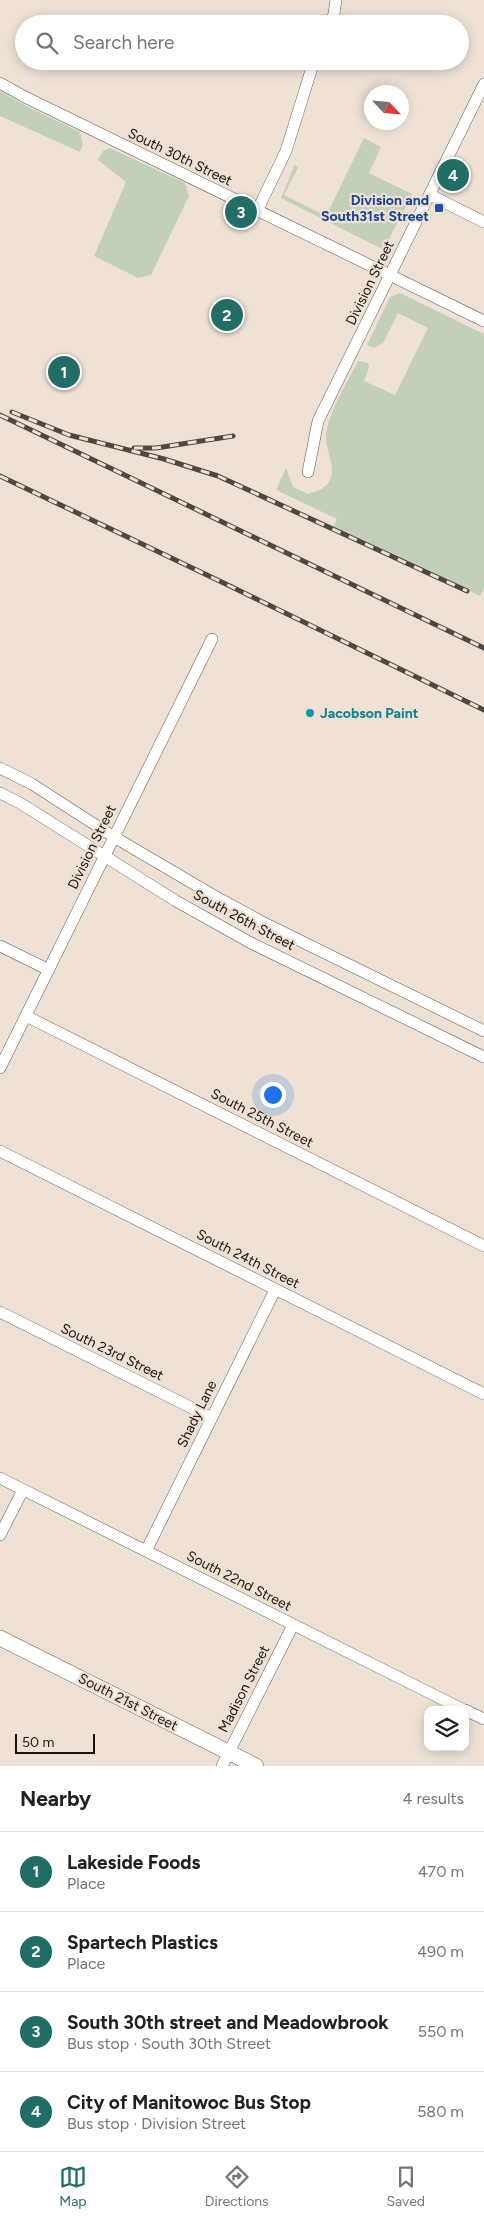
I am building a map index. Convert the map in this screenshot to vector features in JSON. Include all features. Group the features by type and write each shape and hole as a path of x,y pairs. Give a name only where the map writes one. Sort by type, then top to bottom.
{"street":[{"path":"334,15 336,0"},
{"path":"257,211 286,151 311,70"},
{"name":"South 30th Street","path":"0,83 25,98 484,320"},
{"name":"Division Street","path":"308,472 318,421 484,84"},
{"path":"430,195 484,222"},
{"name":"Division Street","path":"0,1068 212,640"},
{"name":"South 26th Street","path":"0,768 32,784 114,837 264,923 484,1031"},
{"name":"South 26th Street","path":"0,793 20,803 176,901 250,942 484,1057"},
{"path":"0,946 48,970"},
{"name":"South 25th Street","path":"26,1016 484,1246"},
{"name":"South 24th Street","path":"0,1151 484,1394"},
{"name":"Shady Lane","path":"146,1551 275,1290"},
{"name":"South 23rd Street","path":"0,1312 212,1418"},
{"name":"South 22nd Street","path":"0,1478 457,1706"},
{"path":"0,1535 23,1490"},
{"name":"Madison Street","path":"225,1759 293,1625"},
{"name":"South 21st Street","path":"0,1638 225,1759 256,1766"},
{"name":"South 22nd Street","path":"469,1712 484,1719"}],"green space":[{"path":"0,91 80,132 83,145 80,152 0,116"},
{"path":"364,138 381,147 369,173 412,194 385,247 382,249 281,198 295,164 298,168 284,195 326,216"},
{"path":"110,148 185,183 189,196 151,275 138,278 94,256 126,182 98,160 103,151"},
{"path":"400,293 484,334 484,588 480,596 333,528 337,519 276,490 286,468 293,487 308,494 322,488 330,481 332,466 326,435 330,417 358,361 368,363 369,367 364,381 395,395 428,328 398,313 383,343 374,348 367,345 390,297"}],"railway":[{"path":"12,412 69,435 164,459 218,476 467,591"},
{"path":"0,415 484,648"},
{"path":"134,448 156,448 233,436"},
{"path":"0,476 484,710"}],"place":[{"name":"City of Manitowoc Bus Stop","path":"453,175"},
{"name":"Division and South31st Street","path":"439,208"},
{"name":"South 30th street and Meadowbrook","path":"241,212"},
{"name":"Spartech Plastics","path":"227,315"},
{"name":"Lakeside Foods","path":"64,372"},
{"name":"Jacobson Paint","path":"310,713"}]}
